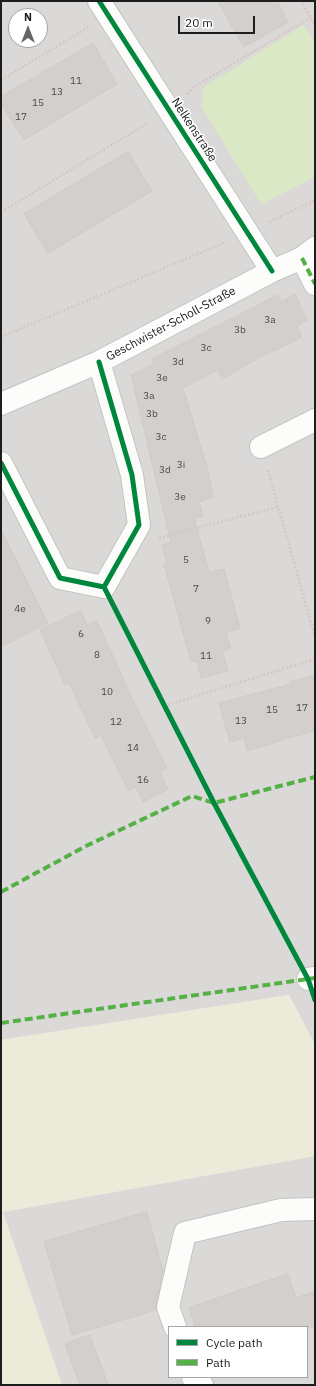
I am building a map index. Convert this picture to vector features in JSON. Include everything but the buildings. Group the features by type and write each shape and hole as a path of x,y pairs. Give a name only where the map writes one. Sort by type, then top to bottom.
{"street":[{"name":"Nelkenstraße","path":"104,8 272,271"},
{"name":"Geschwister-Scholl-Straße","path":"1,404 99,362 308,253"},
{"path":"308,253 315,284"},
{"path":"1,463 60,578 104,587 139,524 132,475 99,362"},
{"path":"261,447 315,420"},
{"path":"175,1326 168,1307 185,1233 280,1210 315,1209"},
{"path":"193,1378 195,1383 202,1385"}],"path":[{"path":"301,1 315,25"},
{"path":"1,80 104,8"},
{"path":"1,212 169,111 192,88 310,18"},
{"path":"1,337 247,233 315,200"},
{"path":"261,447 315,637"},
{"path":"127,547 278,507"},
{"path":"164,706 315,660"}],"shaded area":[{"path":"1,1 315,1 315,1045 289,995 1,1040"},
{"path":"315,1156 315,1385 62,1385 2,1212"}],"green space":[{"path":"304,25 315,43 315,177 261,204 201,106 204,87"},
{"path":"289,995 315,1045 315,1156 3,1212 62,1385 1,1385 1,1040"}],"marked path":[{"path":"302,258 315,284"},
{"path":"1,892 86,846 192,796 214,803 315,777"},
{"path":"1,1023 315,978"}],"cycle path":[{"path":"99,1 272,271"},
{"path":"1,463 60,578 104,587 139,525 132,475 99,362"},
{"path":"104,587 214,803 308,979 315,1000"}]}
